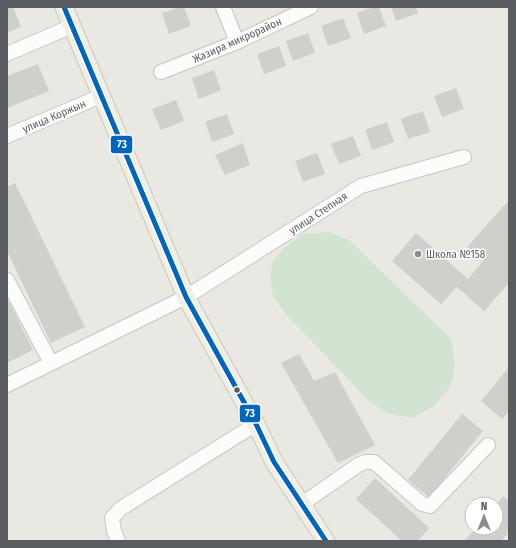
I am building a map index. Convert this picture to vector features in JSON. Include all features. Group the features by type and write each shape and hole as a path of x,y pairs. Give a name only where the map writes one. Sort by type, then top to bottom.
{"main road":[{"path":"64,7 186,297 256,424 274,462 326,541"}],"street":[{"path":"223,7 237,42"},
{"name":"Жазира микрорайон","path":"161,72 237,42 312,7"},
{"path":"7,54 72,26"},
{"name":"улица Коржын","path":"7,136 101,96"},
{"name":"улица Степная","path":"7,385 186,297 360,186 464,157"},
{"path":"7,280 51,363"},
{"path":"118,541 114,531 112,518 120,509 256,424"},
{"path":"302,504 358,465 365,462 374,462 422,504 430,506 488,445"}],"green space":[{"path":"329,232 349,240 451,339 455,362 453,377 449,388 434,406 413,418 389,414 369,401 284,312 273,296 270,277 273,261 284,248 302,234"}],"building":[{"path":"13,7 21,27 7,33 7,8"},
{"path":"179,7 184,7 191,26 169,34 162,13"},
{"path":"374,7 379,7 386,26 364,34 357,13"},
{"path":"391,7 416,7 418,13 396,21"},
{"path":"343,18 351,38 328,46 321,26"},
{"path":"308,33 315,53 293,61 286,41"},
{"path":"279,46 286,66 264,74 257,54"},
{"path":"38,64 49,91 7,108 7,76"},
{"path":"214,70 221,90 199,99 192,78"},
{"path":"456,88 464,109 442,117 434,96"},
{"path":"176,100 184,121 161,130 152,109"},
{"path":"423,111 430,132 408,139 401,119"},
{"path":"227,114 234,134 212,142 205,122"},
{"path":"387,122 394,142 372,150 365,130"},
{"path":"353,136 361,156 339,164 331,144"},
{"path":"243,143 250,165 225,175 215,155"},
{"path":"317,153 325,174 303,182 295,161"},
{"path":"15,183 85,327 51,343 7,251 7,187"},
{"name":"Школа №158","path":"509,200 509,283 484,311 457,287 441,304 392,261 416,233 468,279 483,261 467,247"},
{"path":"7,298 33,350 7,363"},
{"path":"299,354 314,381 335,372 375,445 338,463 281,363"},
{"path":"509,367 509,411 502,419 481,401"},
{"path":"462,414 483,431 429,497 408,480"},
{"path":"375,478 429,528 418,541 402,541 356,499"},
{"path":"504,497 509,501 509,532 501,541 464,541 469,536 504,536"}],"transit line":[{"name":"73","path":"64,7 186,297 256,424 274,462 326,541"}],"place":[{"name":"Школа №158","path":"418,254"}]}
